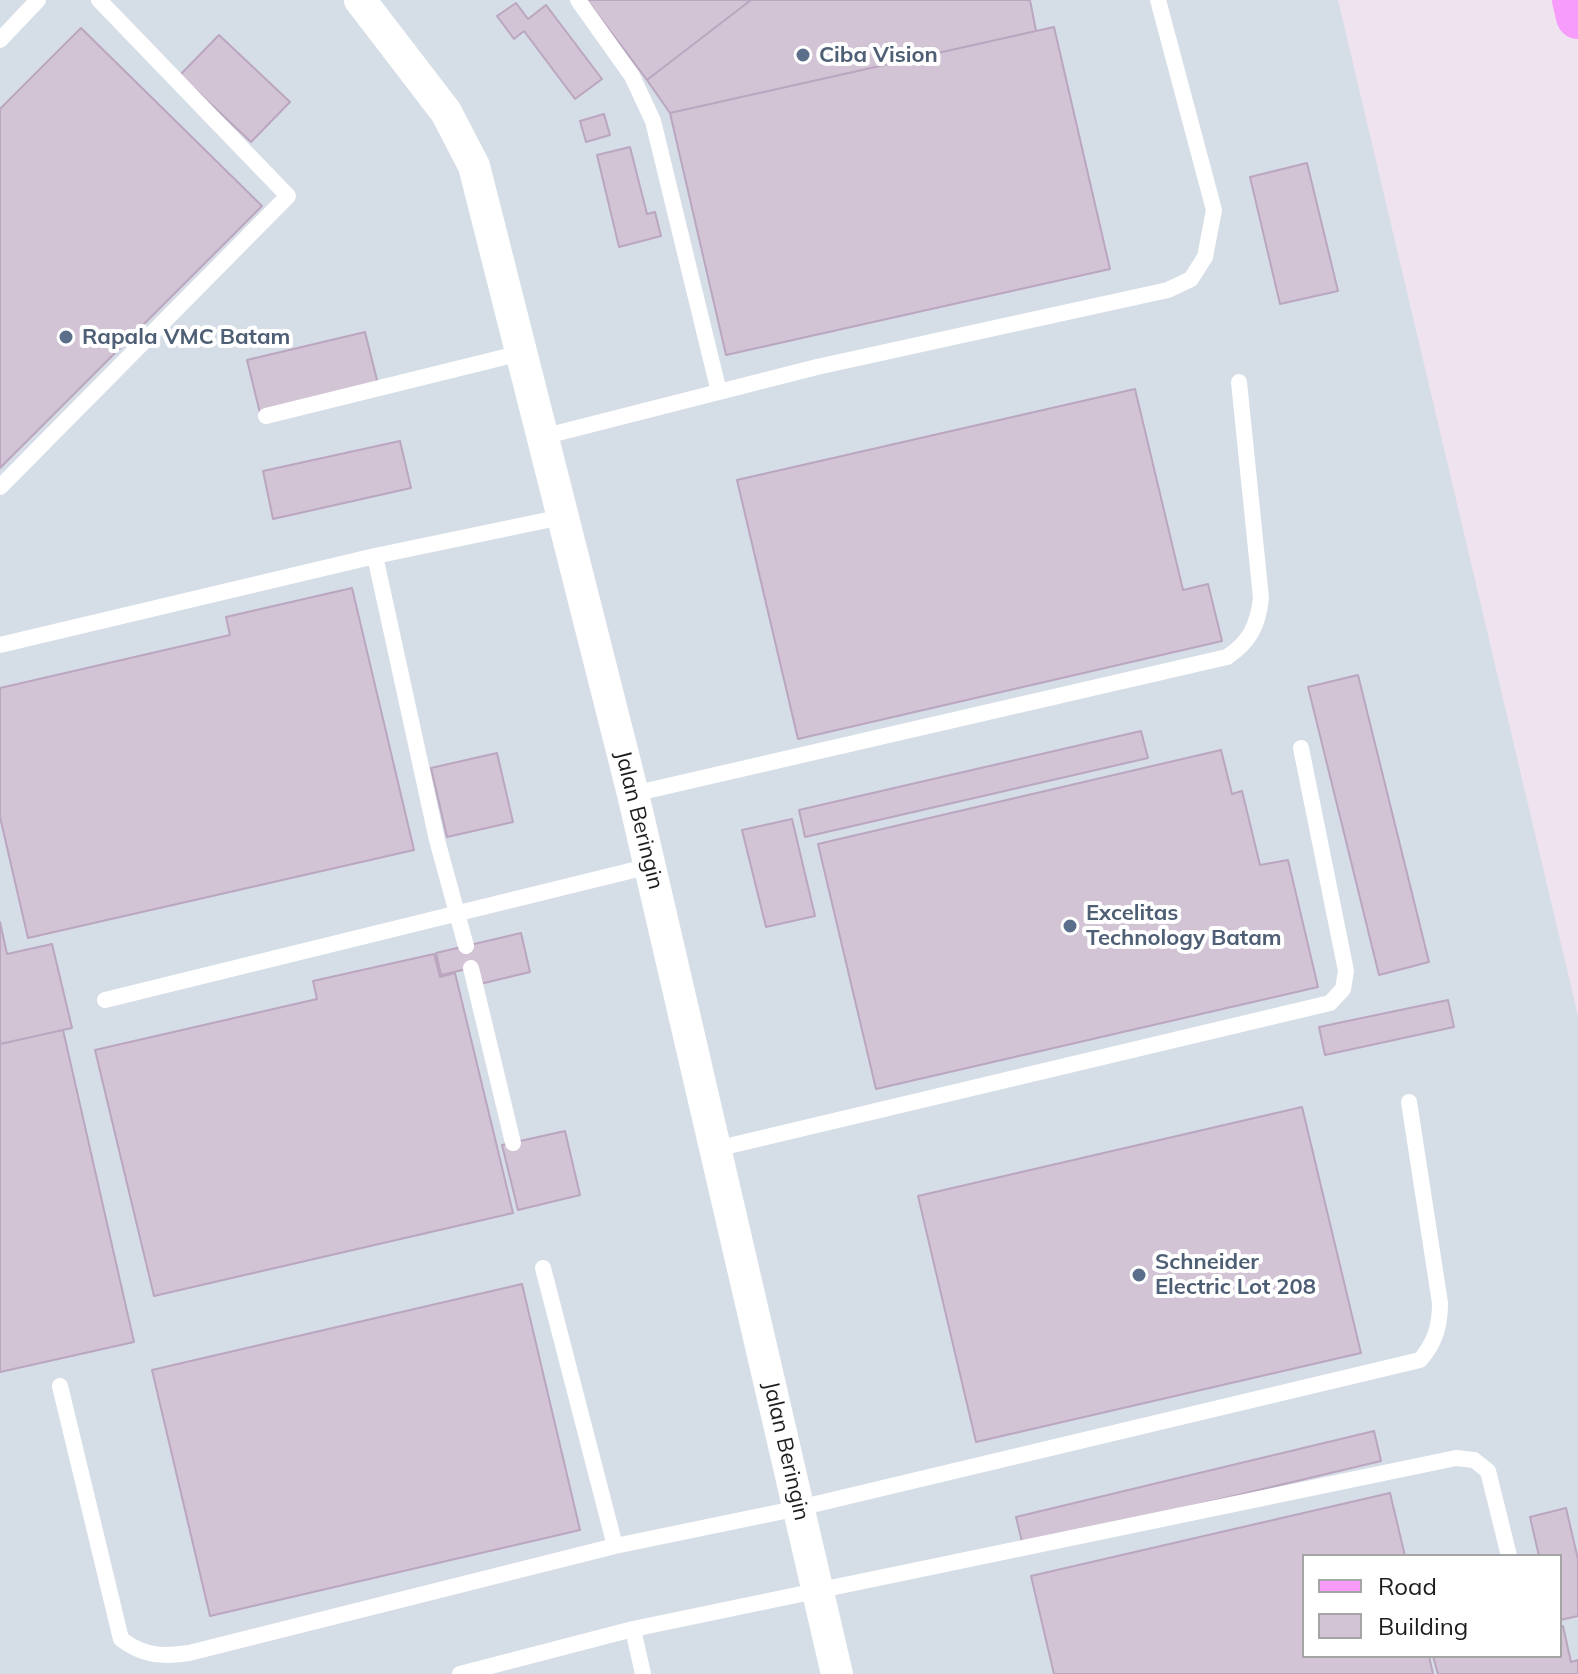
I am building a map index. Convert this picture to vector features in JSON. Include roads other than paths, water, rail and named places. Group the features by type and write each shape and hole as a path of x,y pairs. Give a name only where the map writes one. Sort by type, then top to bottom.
{"main road":[{"path":"1574,0 1578,17"}],"street":[{"name":"Jalan Beringin","path":"360,0 446,112 474,166 633,794 837,1674"}],"lane":[{"path":"0,40 38,0"},
{"path":"0,487 288,196 99,0"},
{"path":"578,0 632,76 653,121 719,392"},
{"path":"542,437 817,367 1168,290 1191,279 1205,257 1214,210 1158,0"},
{"path":"266,416 521,353"},
{"path":"633,794 1227,657 1242,647 1259,618 1261,598 1239,382"},
{"path":"0,645 375,556 562,517"},
{"path":"375,556 437,840 466,946"},
{"path":"716,1149 1330,1003 1343,989 1346,971 1301,748"},
{"path":"105,1000 650,866"},
{"path":"471,968 513,1143"},
{"path":"60,1386 121,1639 136,1650 151,1655 189,1653 615,1546 799,1508 1420,1360 1436,1335 1440,1303 1409,1102"},
{"path":"543,1268 615,1546"},
{"path":"460,1674 633,1629 1456,1458 1474,1460 1488,1471 1509,1554"},
{"path":"633,1629 643,1674"}],"place":[{"name":"Ciba Vision","path":"803,55"},
{"name":"Rapala VMC Batam","path":"66,337"},
{"name":"Excelitas Technology Batam","path":"1070,926"},
{"name":"Schneider Electric Lot 208","path":"1139,1275"}]}
